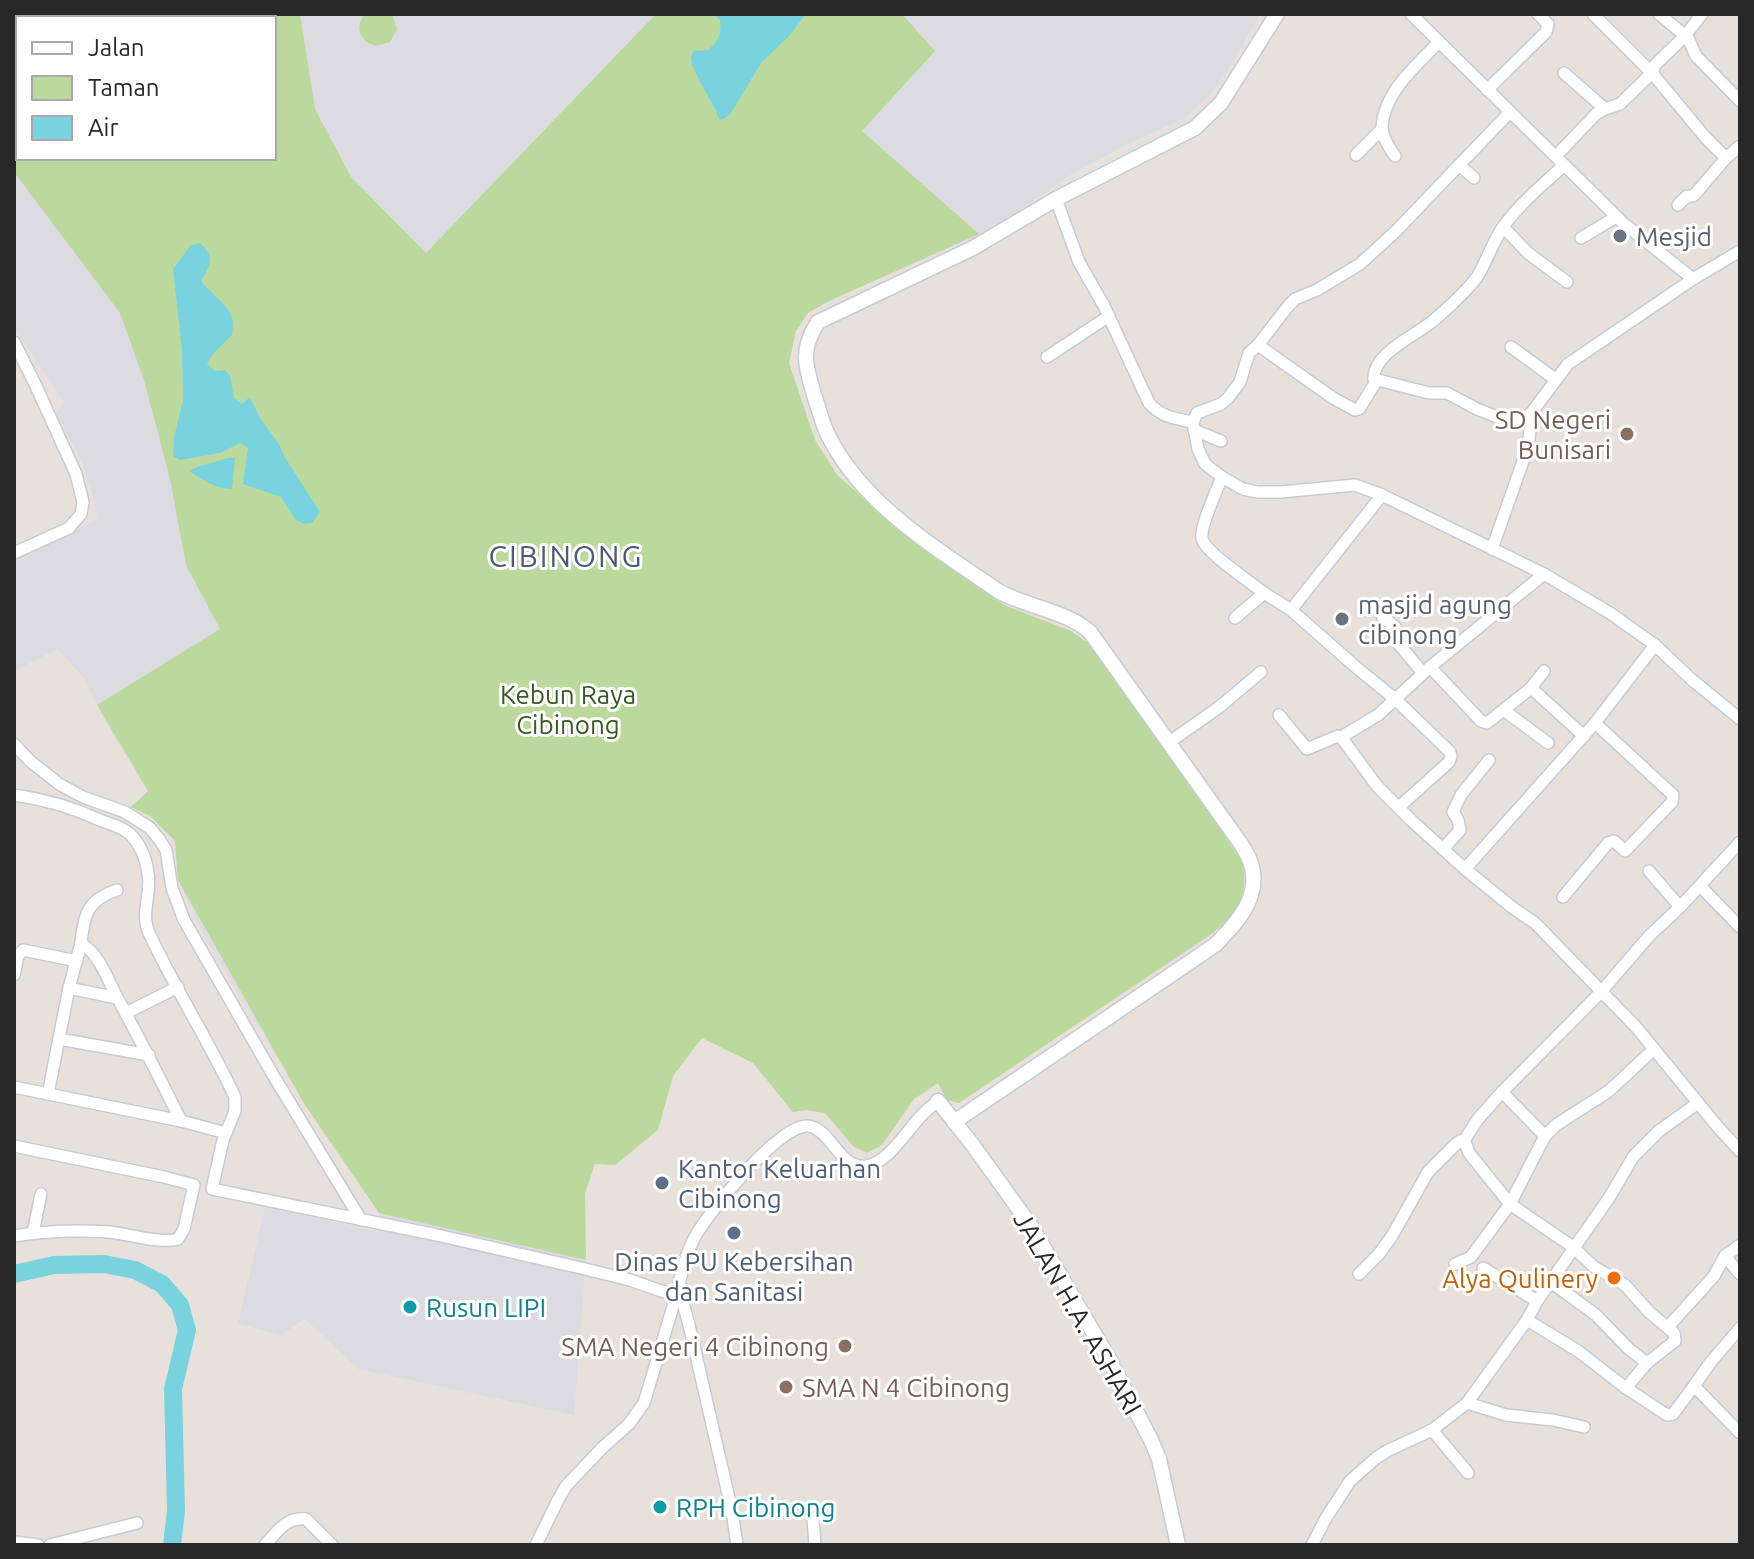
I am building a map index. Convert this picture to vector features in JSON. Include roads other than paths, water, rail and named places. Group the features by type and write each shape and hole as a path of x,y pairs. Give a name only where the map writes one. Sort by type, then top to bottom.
{"street":[{"path":"954,1122 1215,945 1235,926 1244,912 1253,882 1251,862 1086,628 998,591 873,498 836,450 825,430 806,367 805,350 818,322 973,248 1056,199 1195,128 1221,103 1277,14"},
{"path":"1411,14 1616,217 1693,279"},
{"path":"1487,90 1546,32 1548,24 1538,14"},
{"path":"1593,14 1652,73 1726,158"},
{"path":"1659,14 1691,42 1696,56 1740,101"},
{"path":"1702,14 1685,36 1655,65 1652,73 1620,104 1592,118 1560,161 1503,227 1477,277 1432,322 1395,346 1375,367 1373,375 1377,380 1429,393 1447,393 1507,420 1523,420 1568,364 1693,279 1740,251"},
{"path":"1356,155 1382,129 1386,106 1392,95 1439,42"},
{"path":"1564,73 1605,109"},
{"path":"1510,112 1360,264 1289,305 1249,353 1240,382 1228,398 1197,413 1194,426 1201,457 1222,477 1243,489 1257,492 1355,485 1382,495 1544,574 1610,613 1655,645 1740,719"},
{"path":"1382,129 1395,156"},
{"path":"1678,205 1687,196 1693,196 1740,146"},
{"path":"1459,165 1474,178"},
{"path":"1056,199 1079,262 1109,316 1149,403 1165,416 1194,426 1221,441"},
{"path":"1581,238 1616,217"},
{"path":"1503,227 1528,253 1567,282"},
{"path":"1047,357 1109,316"},
{"path":"14,342 76,474 83,502 81,514 69,528 14,553"},
{"path":"1258,345 1355,410 1359,409 1377,380"},
{"path":"1511,347 1555,379"},
{"path":"1492,549 1528,447 1532,412"},
{"path":"1222,477 1203,526 1203,543 1264,593 1291,610 1395,699 1450,752 1449,762 1399,807"},
{"path":"1291,610 1382,495"},
{"path":"1279,715 1307,749 1341,737 1378,715 1426,670 1544,574"},
{"path":"1235,618 1264,593"},
{"path":"1382,616 1399,633 1397,642 1483,722 1489,723 1505,711 1531,688 1544,671"},
{"path":"1465,869 1584,736 1655,645"},
{"path":"1168,743 1218,708 1261,672"},
{"path":"1531,688 1584,736"},
{"path":"1505,711 1548,743"},
{"path":"1563,897 1608,843 1614,841 1625,851 1672,802 1673,795 1595,723"},
{"path":"1341,737 1377,786 1465,869 1535,923 1636,1027 1740,1151"},
{"path":"14,744 59,784 83,797 125,812 142,822 159,839 166,850 172,888 184,920 361,1220"},
{"path":"1443,849 1460,830 1453,812 1461,795 1489,760"},
{"path":"14,795 47,800 87,814 124,830 140,848 148,873 147,927 235,1097 235,1111 226,1133 212,1189"},
{"path":"1626,1388 1647,1363 1675,1341 1674,1333 1649,1312 1627,1287 1594,1267 1573,1247 1510,1204 1469,1153 1465,1142 1469,1132 1502,1092 1601,992 1649,936 1740,842"},
{"path":"1649,871 1680,907"},
{"path":"1700,886 1740,927"},
{"path":"48,1094 85,917 95,900 117,890"},
{"path":"81,943 96,956 181,1121"},
{"path":"14,975 17,959 23,950 77,961"},
{"path":"126,1013 178,987"},
{"path":"69,988 117,998"},
{"path":"59,1039 149,1055"},
{"path":"1455,1264 1471,1257 1510,1204 1545,1136 1556,1125 1609,1091 1654,1049"},
{"path":"14,1087 226,1133"},
{"path":"1502,1092 1545,1136"},
{"path":"536,1545 566,1486 629,1424 644,1403 695,1237 751,1167 781,1138 806,1126 816,1129 848,1161 870,1165 888,1154 923,1113 938,1101"},
{"name":"JALAN H.A. ASHARI","path":"938,1101 1047,1251 1108,1357 1159,1459 1178,1545"},
{"path":"1312,1545 1350,1481 1387,1451 1432,1430 1467,1403 1527,1320 1633,1157 1659,1131 1698,1103"},
{"path":"1359,1274 1392,1236 1428,1172 1457,1143 1465,1142"},
{"path":"14,1146 581,1268 677,1293 682,1299 690,1329 737,1545"},
{"path":"14,1236 80,1230 134,1234 165,1241 178,1239 184,1229 194,1185"},
{"path":"33,1233 41,1194"},
{"path":"1668,1327 1707,1285 1725,1256 1740,1245"},
{"path":"1725,1256 1740,1274"},
{"path":"1483,1268 1537,1301"},
{"path":"1551,1282 1596,1315 1647,1363"},
{"path":"1527,1320 1578,1351 1667,1415 1673,1414 1740,1328"},
{"path":"1694,1386 1740,1433"},
{"path":"1467,1403 1506,1415 1584,1427"},
{"path":"1432,1430 1468,1473"},
{"path":"265,1545 289,1521 301,1518 306,1519 328,1544"},
{"path":"813,1519 815,1545"},
{"path":"50,1545 72,1542 137,1523"},
{"path":"14,1542 38,1545"}],"water":[{"path":"21,14 224,16 22,16"},
{"path":"713,14 806,14 761,63 731,113 722,119 719,119 691,62 694,51 708,50 718,37 720,20"},
{"path":"200,243 210,257 201,281 228,309 233,323 232,335 207,364 215,371 225,370 230,376 234,398 242,404 250,397 320,512 312,523 304,524 296,520 281,497 243,484 248,448 240,443 220,453 180,460 173,456 174,437 183,401 182,350 173,269 191,245"},
{"path":"235,458 232,489 215,486 189,471 197,467"}],"waterway":[{"path":"14,1274 54,1265 104,1264 135,1270 162,1284 180,1305 187,1330 173,1389 176,1511 172,1545"}],"place":[{"name":"Mesjid","path":"1620,236"},
{"name":"SD Negeri Bunisari","path":"1627,434"},
{"name":"masjid agung cibinong","path":"1342,619"},
{"name":"Kantor Keluarhan Cibinong","path":"662,1183"},
{"name":"Dinas PU Kebersihan dan Sanitasi","path":"734,1233"},
{"name":"Alya Qulinery","path":"1614,1278"},
{"name":"Rusun LIPI","path":"410,1307"},
{"name":"SMA Negeri 4 Cibinong","path":"845,1346"},
{"name":"SMA N 4 Cibinong","path":"786,1387"},
{"name":"RPH Cibinong","path":"660,1507"}],"district":[{"name":"CIBINONG","path":"566,556"}],"park label":[{"name":"Kebun Raya Cibinong","path":"568,709"}]}
